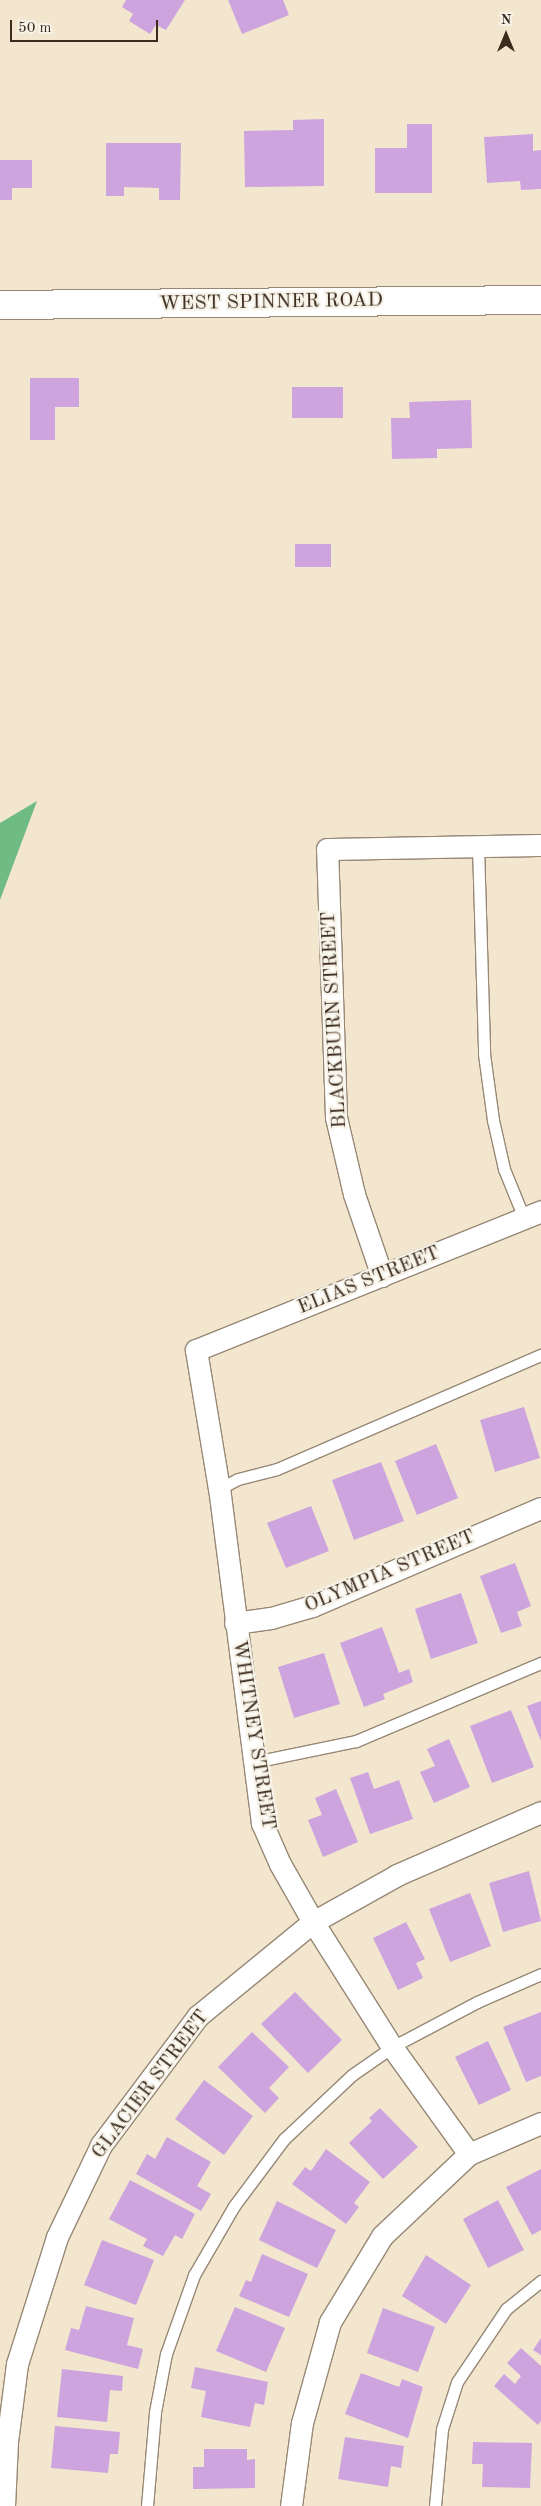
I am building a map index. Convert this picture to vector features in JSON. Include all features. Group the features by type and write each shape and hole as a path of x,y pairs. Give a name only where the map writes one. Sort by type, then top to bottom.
{"street":[{"name":"WEST SPINNER ROAD","path":"0,305 541,300"},
{"path":"478,846 541,844"},
{"name":"BLACKBURN STREET","path":"382,1276 354,1194 336,1117 327,849 478,846"},
{"name":"ELIAS STREET","path":"196,1350 532,1215"},
{"name":"WHITNEY STREET","path":"196,1350 219,1489 262,1823 280,1864 313,1922 392,2047 469,2154"},
{"name":"OLYMPIA STREET","path":"235,1623 271,1618 312,1606 541,1508"},
{"name":"GLACIER STREET","path":"4,2506 7,2442 17,2364 57,2237 101,2145 198,2016 313,1922 397,1875 541,1812"},
{"path":"291,2506 302,2423 330,2322 382,2236 469,2154 541,2123"}],"lane":[{"path":"478,846 484,1054 493,1120 504,1169 532,1215"},
{"path":"219,1489 238,1479 278,1469 541,1355"},
{"path":"254,1762 356,1741 541,1663"},
{"path":"147,2506 154,2421 164,2364 194,2275 234,2206 284,2139 352,2075 392,2047 477,2002 541,1974"},
{"path":"435,2506 442,2429 457,2382 506,2309 541,2281"}],"green space":[{"path":"37,801 0,900 0,823"}],"building":[{"path":"126,0 185,0 166,30 156,25 150,34 129,21 133,14 122,7"},
{"path":"228,0 283,0 289,15 242,34"},
{"path":"324,119 324,186 245,187 244,131 293,130 293,120"},
{"path":"407,124 432,124 432,193 375,193 375,148 407,148"},
{"path":"533,134 533,151 541,150 541,189 521,190 520,181 487,183 484,137"},
{"path":"106,143 181,143 180,200 159,200 159,188 124,187 124,196 106,196"},
{"path":"0,160 32,160 32,188 12,188 12,200 0,200"},
{"path":"30,378 79,378 79,407 55,407 55,440 30,440"},
{"path":"292,387 343,387 343,418 292,418"},
{"path":"471,400 472,448 437,449 437,458 392,459 391,418 410,418 409,402"},
{"path":"295,544 331,544 331,567 295,567"},
{"path":"524,1407 540,1458 495,1472 480,1420"},
{"path":"436,1444 458,1498 417,1515 395,1461"},
{"path":"381,1462 404,1521 354,1540 332,1480"},
{"path":"311,1506 329,1551 286,1568 267,1523"},
{"path":"515,1563 531,1606 517,1612 522,1626 501,1633 480,1576"},
{"path":"461,1593 478,1643 431,1659 415,1609"},
{"path":"382,1627 399,1673 409,1669 413,1682 383,1694 385,1699 364,1707 340,1643"},
{"path":"324,1653 340,1704 294,1718 278,1667"},
{"path":"541,1701 541,1741 527,1706"},
{"path":"511,1710 534,1767 492,1783 470,1726"},
{"path":"449,1739 470,1787 434,1803 420,1772 435,1766 427,1749"},
{"path":"368,1772 374,1789 399,1780 413,1819 370,1834 350,1778"},
{"path":"336,1789 358,1842 323,1857 308,1820 322,1815 315,1798"},
{"path":"529,1871 541,1921 503,1932 489,1883"},
{"path":"470,1893 491,1946 450,1962 429,1909"},
{"path":"406,1922 425,1959 416,1963 423,1978 398,1990 373,1938"},
{"path":"295,1992 342,2040 308,2073 261,2024"},
{"path":"541,2012 541,2076 526,2082 503,2027"},
{"path":"252,2032 289,2067 269,2088 279,2098 265,2113 218,2067"},
{"path":"488,2041 511,2090 479,2105 455,2057"},
{"path":"204,2080 253,2116 224,2155 175,2119"},
{"path":"380,2108 418,2147 383,2179 349,2143 372,2121 369,2118"},
{"path":"167,2137 211,2162 197,2186 211,2194 201,2211 136,2174 147,2154 155,2159"},
{"path":"326,2149 370,2182 354,2203 359,2207 346,2224 292,2184 305,2167 311,2171"},
{"path":"541,2169 541,2230 532,2235 506,2187"},
{"path":"130,2180 195,2214 182,2239 175,2235 163,2256 143,2246 147,2239 109,2219"},
{"path":"498,2200 524,2250 488,2268 463,2219"},
{"path":"277,2201 336,2230 317,2268 259,2240"},
{"path":"102,2240 154,2260 136,2305 84,2285"},
{"path":"262,2254 308,2274 289,2317 239,2296 246,2280 251,2282"},
{"path":"426,2255 471,2285 446,2324 402,2296"},
{"path":"86,2306 134,2318 127,2345 143,2349 138,2369 65,2350 71,2328 79,2330"},
{"path":"235,2307 285,2328 266,2372 216,2351"},
{"path":"383,2308 435,2327 418,2372 367,2353"},
{"path":"541,2338 541,2355 533,2350"},
{"path":"521,2348 541,2366 541,2421 538,2425 494,2386 504,2374 515,2384 521,2376 507,2363"},
{"path":"195,2367 268,2382 264,2405 255,2403 250,2427 201,2417 206,2391 191,2388"},
{"path":"62,2369 123,2376 122,2391 110,2390 107,2422 57,2417"},
{"path":"361,2373 399,2387 402,2379 423,2387 408,2438 345,2414"},
{"path":"55,2426 120,2432 118,2454 110,2454 108,2473 51,2468"},
{"path":"345,2437 404,2446 401,2468 391,2466 388,2487 338,2479"},
{"path":"473,2442 532,2443 530,2488 482,2487 483,2464 472,2464"},
{"path":"204,2449 247,2449 247,2460 255,2459 255,2488 193,2489 193,2467 204,2467"}]}
